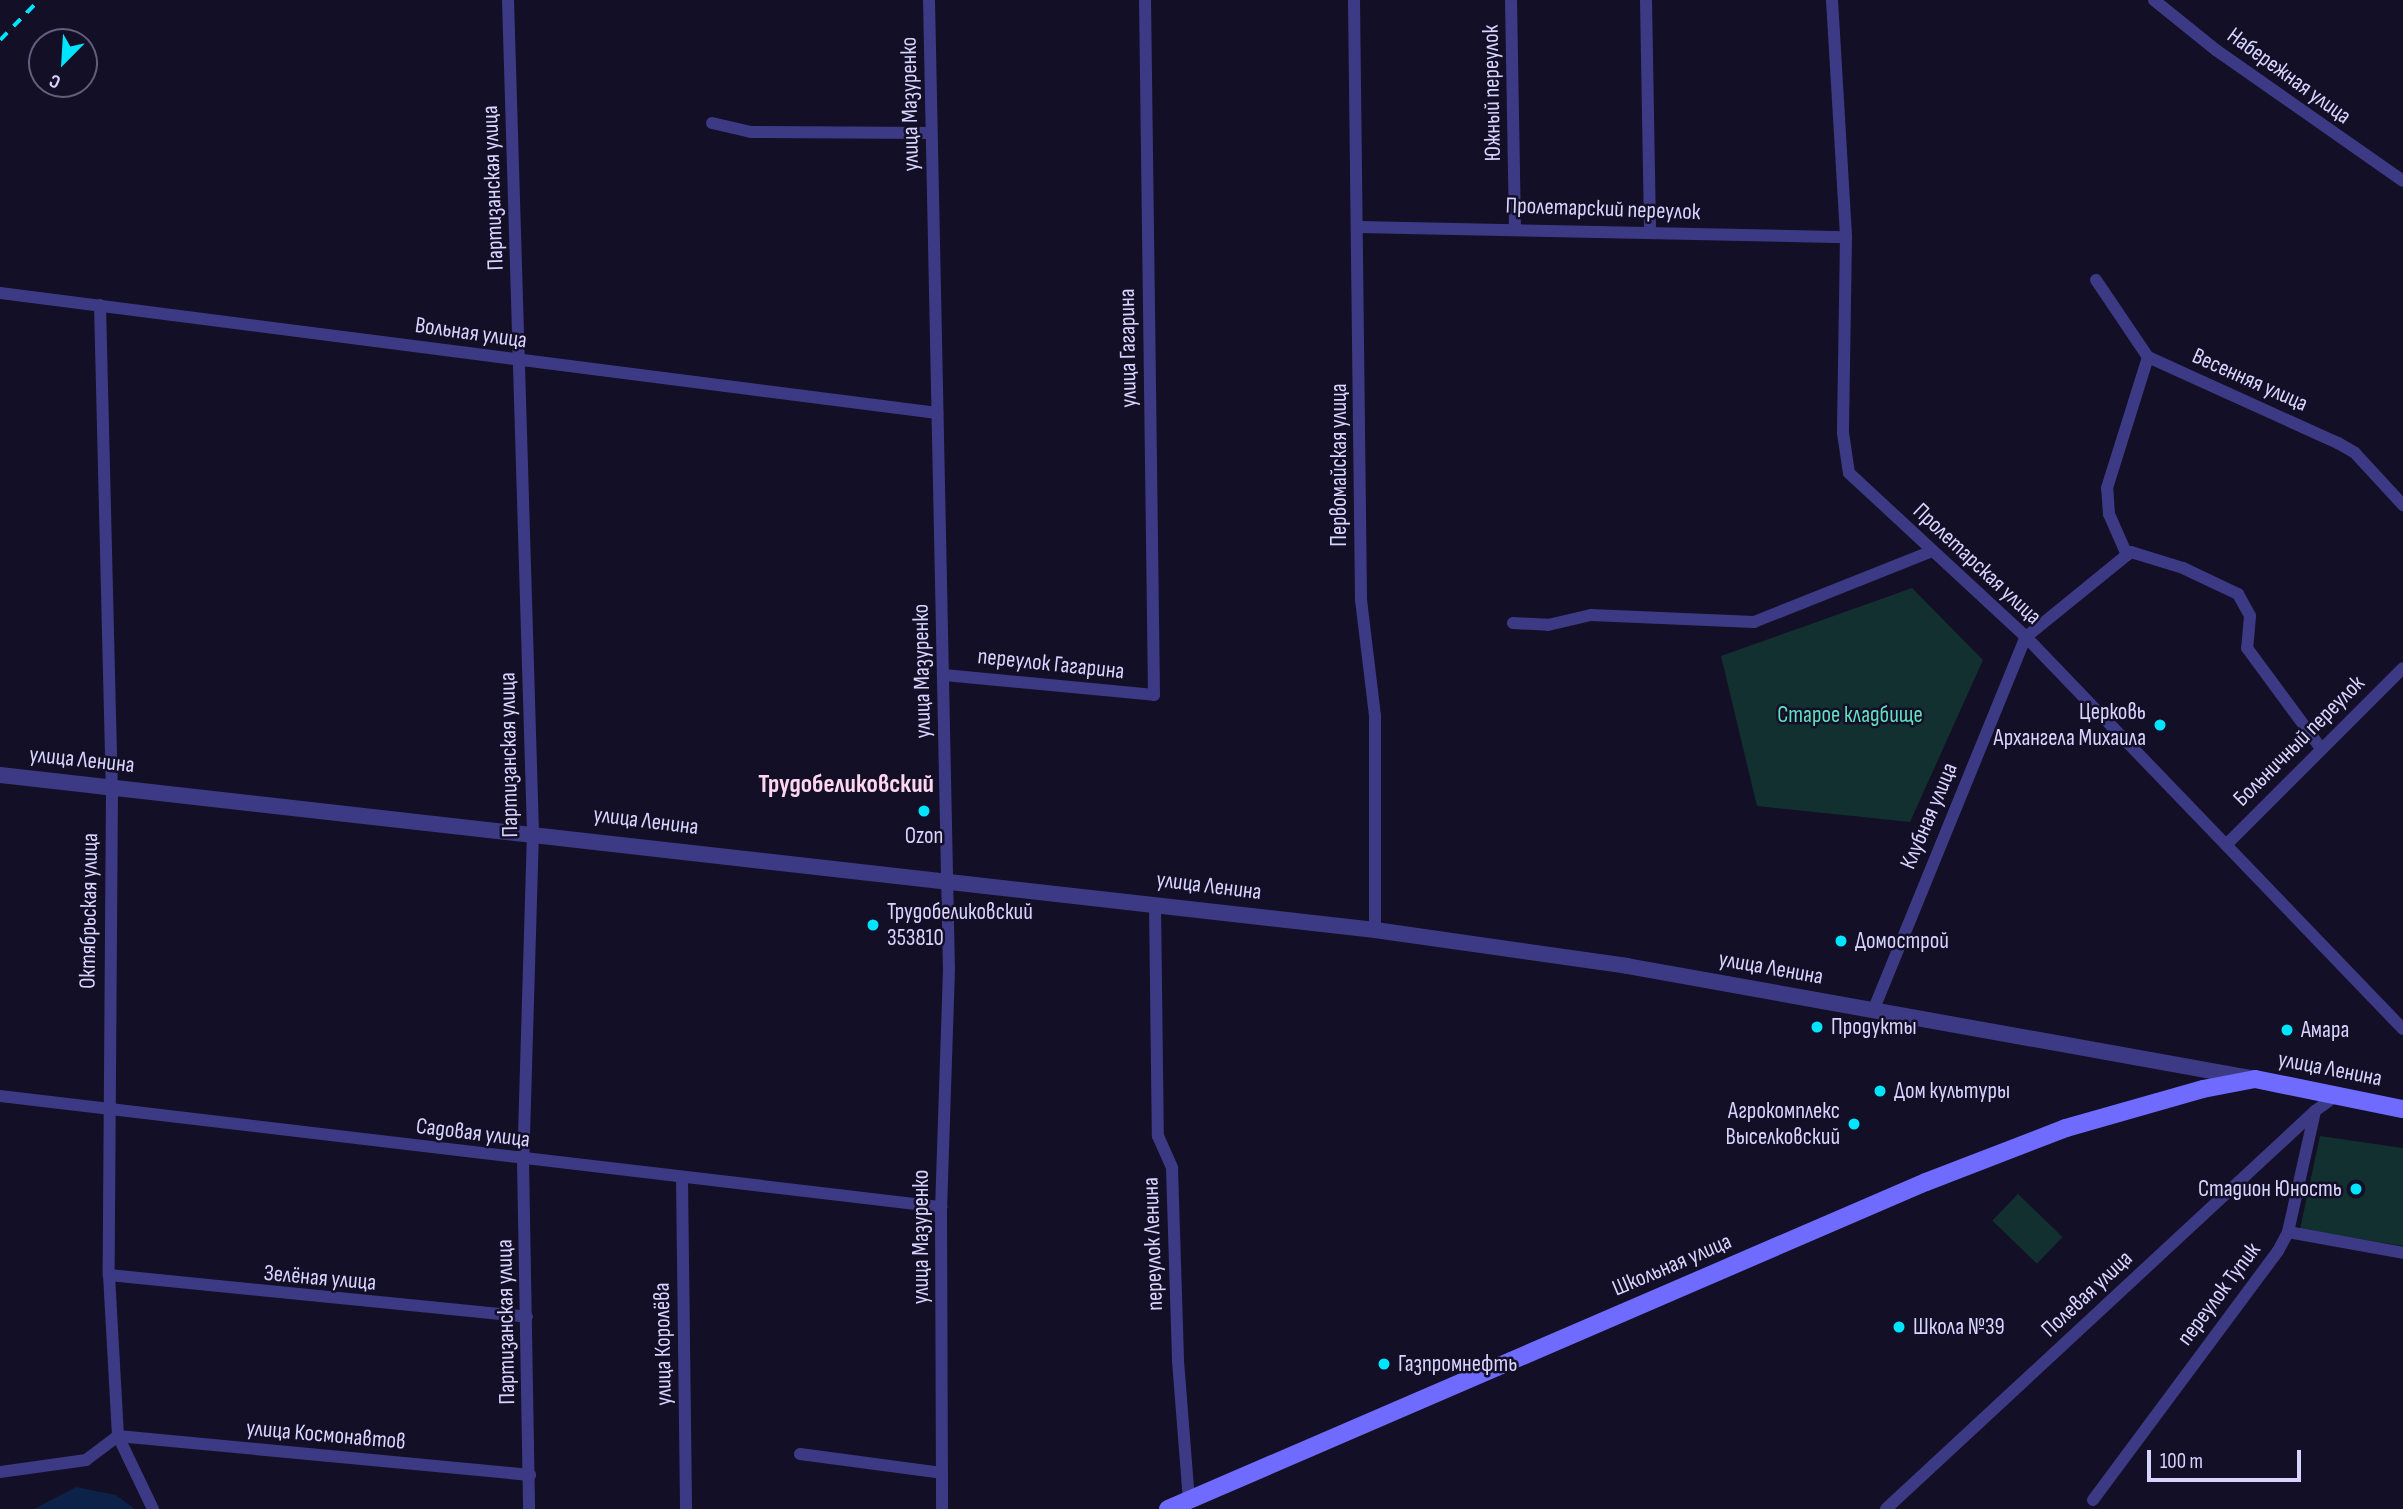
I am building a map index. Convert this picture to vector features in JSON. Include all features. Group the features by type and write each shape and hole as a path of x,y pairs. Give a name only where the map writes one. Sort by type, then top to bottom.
{"main road":[{"name":"Школьная улица","path":"1168,1509 1926,1182 2066,1128 2203,1089 2255,1079"},
{"name":"улица Ленина","path":"2255,1079 2403,1109"}],"street":[{"name":"Партизанская улица","path":"509,0 533,832 523,1160 529,1509"},
{"name":"улица Мазуренко","path":"929,0 949,969 941,1207 942,1509"},
{"name":"улица Гагарина","path":"1145,0 1154,695"},
{"name":"Первомайская улица","path":"1353,0 1359,227 1361,600 1375,716 1375,930"},
{"name":"Южный переулок","path":"1511,0 1515,228"},
{"path":"1646,0 1650,232"},
{"name":"Пролетарская улица","path":"1832,0 1846,237 1843,433 1849,473 2026,637 2403,1029"},
{"name":"Набережная улица","path":"2154,0 2227,58 2403,181"},
{"path":"712,123 751,132 931,133"},
{"name":"Пролетарский переулок","path":"1359,227 1515,228 1846,237"},
{"path":"2096,280 2148,357 2107,488 2109,514 2127,555"},
{"name":"Вольная улица","path":"0,293 937,413"},
{"name":"Октябрьская улица","path":"100,305 112,788 107,1110 109,1275 118,1436 153,1509"},
{"name":"Весенняя улица","path":"2148,357 2338,443 2355,453 2403,505"},
{"path":"1514,623 1548,625 1591,615 1754,622 1932,551"},
{"path":"2026,637 2132,552 2183,568 2238,594 2250,616 2247,648 2319,747"},
{"name":"Клубная улица","path":"1873,1011 2026,637"},
{"name":"Больничный переулок","path":"2227,845 2319,747 2403,668"},
{"name":"переулок Гагарина","path":"944,675 1154,695"},
{"name":"улица Ленина","path":"0,775 533,832 1375,930 1627,966 2255,1079"},
{"name":"переулок Ленина","path":"1155,904 1158,1136 1172,1168 1178,1361 1189,1500"},
{"path":"2203,1089 2207,1070"},
{"name":"Садовая улица","path":"0,1096 523,1160 941,1207"},
{"path":"2315,1111 2336,1096"},
{"name":"переулок Тупик","path":"2093,1500 2262,1275 2288,1233 2315,1111"},
{"name":"Полевая улица","path":"1886,1509 2315,1111"},
{"name":"улица Королёва","path":"682,1178 686,1509"},
{"path":"2288,1233 2403,1253"},
{"name":"Зелёная улица","path":"109,1275 527,1317"},
{"path":"0,1472 86,1460 118,1436"},
{"name":"улица Космонавтов","path":"118,1436 530,1475"},
{"path":"800,1454 942,1473"}],"green space":[{"name":"Старое кладбище","path":"1912,588 1983,660 1910,822 1757,806 1721,656"},
{"name":"Стадион Юность","path":"2320,1136 2403,1148 2403,1246 2300,1229"},
{"path":"2018,1194 2063,1237 2037,1264 1992,1221"}],"water":[{"path":"76,1487 116,1495 135,1509 34,1509"}],"railway":[{"path":"0,40 39,0"}],"place":[{"name":"Церковь Архангела Михаила","path":"2160,725"},
{"name":"Ozon","path":"924,811"},
{"name":"Трудобеликовский 353810","path":"873,925"},
{"name":"Домострой","path":"1841,941"},
{"name":"Продукты","path":"1817,1027"},
{"name":"Амара","path":"2287,1030"},
{"name":"Дом культуры","path":"1880,1091"},
{"name":"Агрокомплекс Выселковский","path":"1854,1124"},
{"name":"Стадион Юность","path":"2356,1189"},
{"name":"Школа №39","path":"1899,1327"},
{"name":"Газпромнефть","path":"1384,1364"}],"district":[{"name":"Трудобеликовский","path":"846,785"}]}
